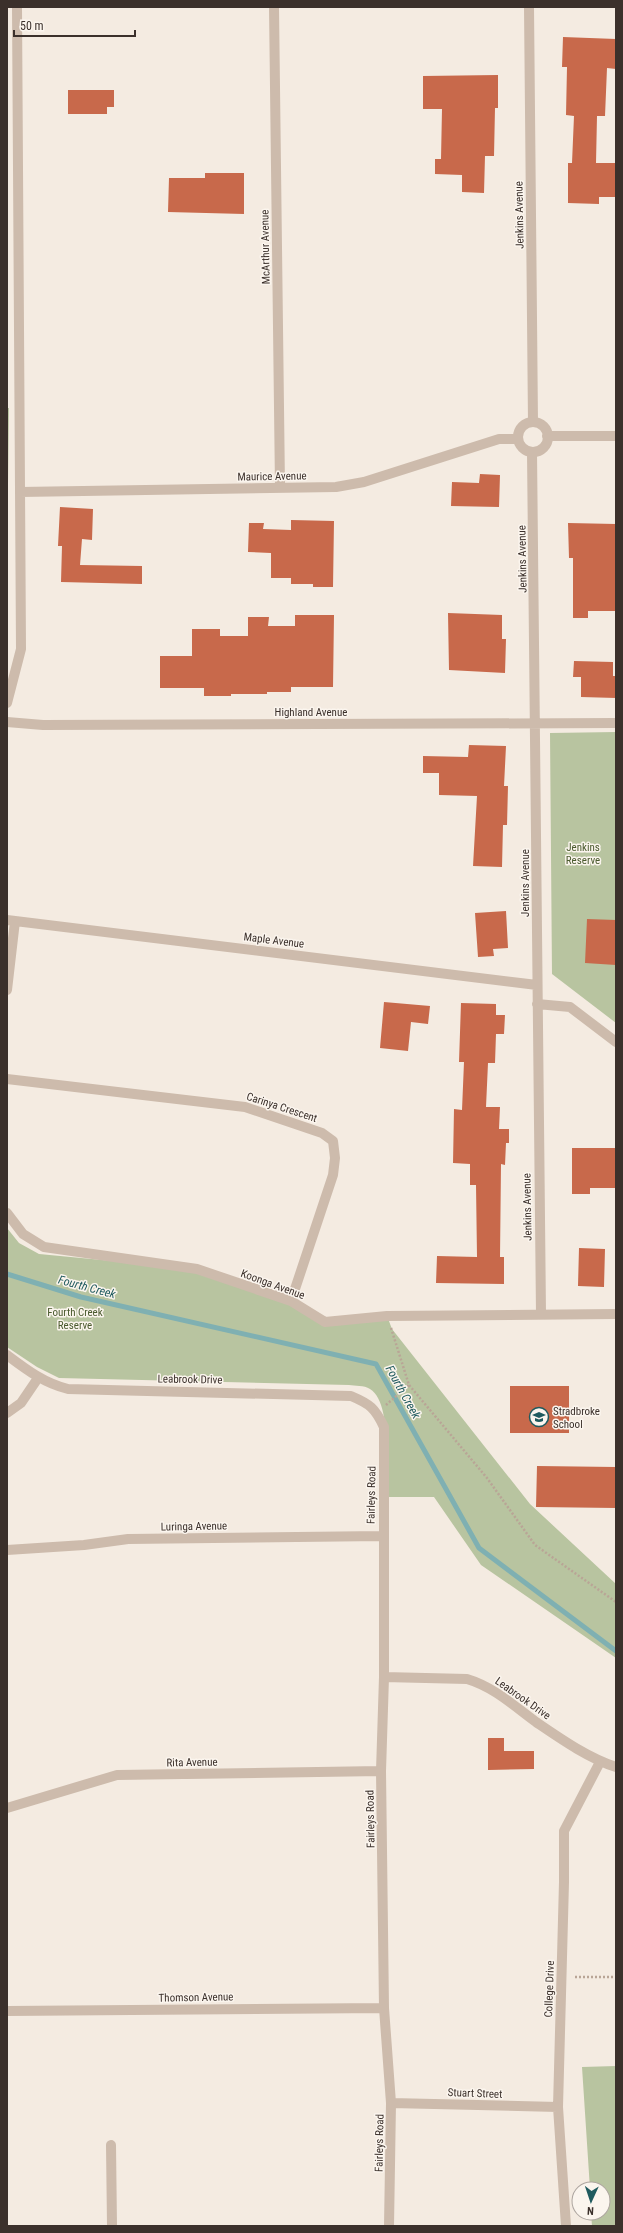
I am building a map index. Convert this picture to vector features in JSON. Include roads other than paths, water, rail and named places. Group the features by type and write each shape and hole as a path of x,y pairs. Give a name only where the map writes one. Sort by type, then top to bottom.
{"street":[{"path":"7,703 21,649 17,7"},
{"name":"McArthur Avenue","path":"274,7 280,487"},
{"name":"Jenkins Avenue","path":"529,7 533,422"},
{"path":"533,422 541,424 545,428 548,436 546,444 541,450 532,452 526,450 517,439 518,431 523,425 533,422"},
{"path":"548,436 616,436"},
{"name":"Maurice Avenue","path":"20,492 336,487 357,483 499,439 517,439"},
{"name":"Jenkins Avenue","path":"532,452 541,1314"},
{"name":"Highland Avenue","path":"7,722 43,725 616,723"},
{"path":"7,990 11,921"},
{"name":"Maple Avenue","path":"11,921 537,985"},
{"path":"537,1004 570,1007 616,1042"},
{"name":"Carinya Crescent","path":"7,1079 245,1107 322,1133 332,1141 335,1158 332,1175 291,1301"},
{"name":"Koonga Avenue","path":"7,1213 22,1234 44,1247 197,1269 291,1301 326,1322 387,1316 616,1314"},
{"name":"Leabrook Drive","path":"7,1355 38,1378 54,1386 68,1389 351,1396 368,1403 377,1414"},
{"path":"7,1413 22,1403 38,1378"},
{"name":"Fairleys Road","path":"377,1414 384,1427 382,1536 384,1677 381,1771 384,2008 391,2103 390,2226"},
{"name":"Luringa Avenue","path":"7,1550 84,1545 128,1539 382,1536"},
{"name":"Leabrook Drive","path":"384,1677 467,1679 478,1682 496,1692 537,1722 600,1762 616,1768"},
{"name":"College Drive","path":"566,2226 558,2107 564,1831 600,1762"},
{"name":"Rita Avenue","path":"7,1808 117,1775 381,1771"},
{"name":"Thomson Avenue","path":"7,2011 384,2008"},
{"name":"Stuart Street","path":"391,2103 558,2107"},
{"path":"111,2145 112,2226"}],"waterway":[{"name":"Fourth Creek","path":"7,1274 81,1297 376,1364 479,1548 616,1651"}],"place":[{"name":"Stradbroke School","path":"539,1417"}],"park label":[{"name":"Jenkins Reserve","path":"583,853"},
{"name":"Fourth Creek Reserve","path":"75,1318"}]}
